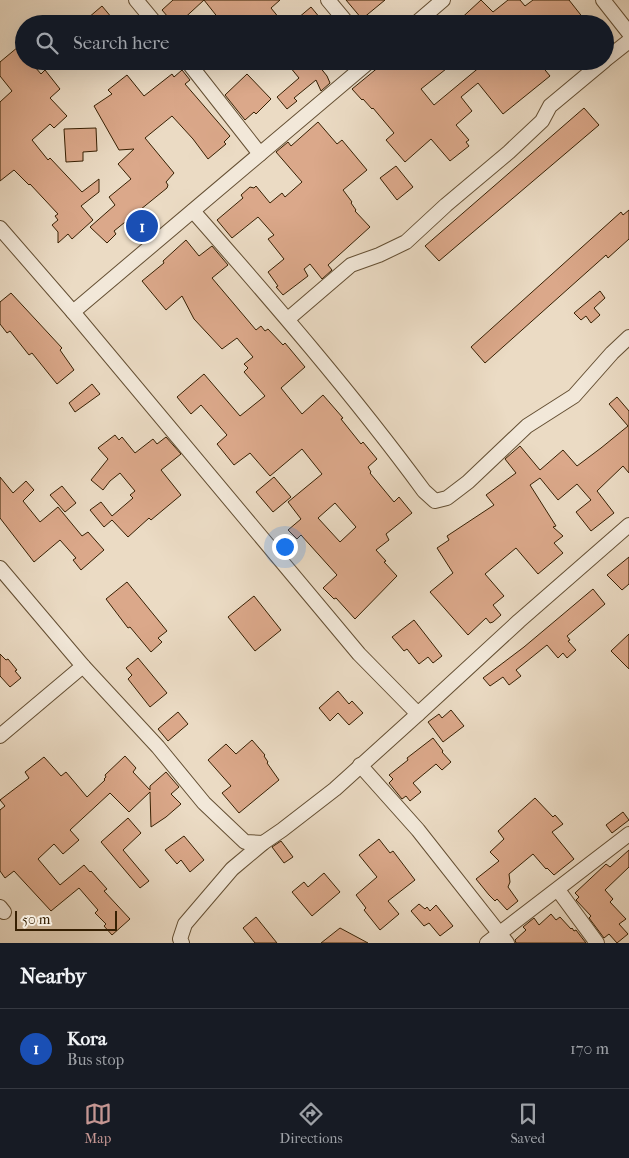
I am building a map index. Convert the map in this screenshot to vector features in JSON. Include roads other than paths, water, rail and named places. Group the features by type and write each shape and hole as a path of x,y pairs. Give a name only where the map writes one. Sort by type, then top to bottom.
{"street":[{"path":"136,0 148,15"},
{"path":"328,0 340,15"},
{"path":"425,15 443,0"},
{"path":"603,0 629,33"},
{"path":"614,54 629,41"},
{"path":"194,70 260,154"},
{"path":"74,312 359,70"},
{"path":"288,319 351,265 379,255 406,242 542,121 550,106 594,70"},
{"path":"193,210 288,319 366,414 424,491 435,501 447,498 468,482 528,426 574,396 612,353 629,337"},
{"path":"0,228 74,312 359,654 418,714"},
{"path":"182,943 180,939 185,924 232,869 263,843 315,805 628,525"},
{"path":"0,568 83,666 158,747 210,809 245,842 263,843"},
{"path":"0,736 83,666"},
{"path":"360,765 418,830 504,939"},
{"path":"487,943 504,939 558,890 629,834"},
{"path":"558,890 596,943"}],"place":[{"name":"Kora","path":"142,226"}]}
